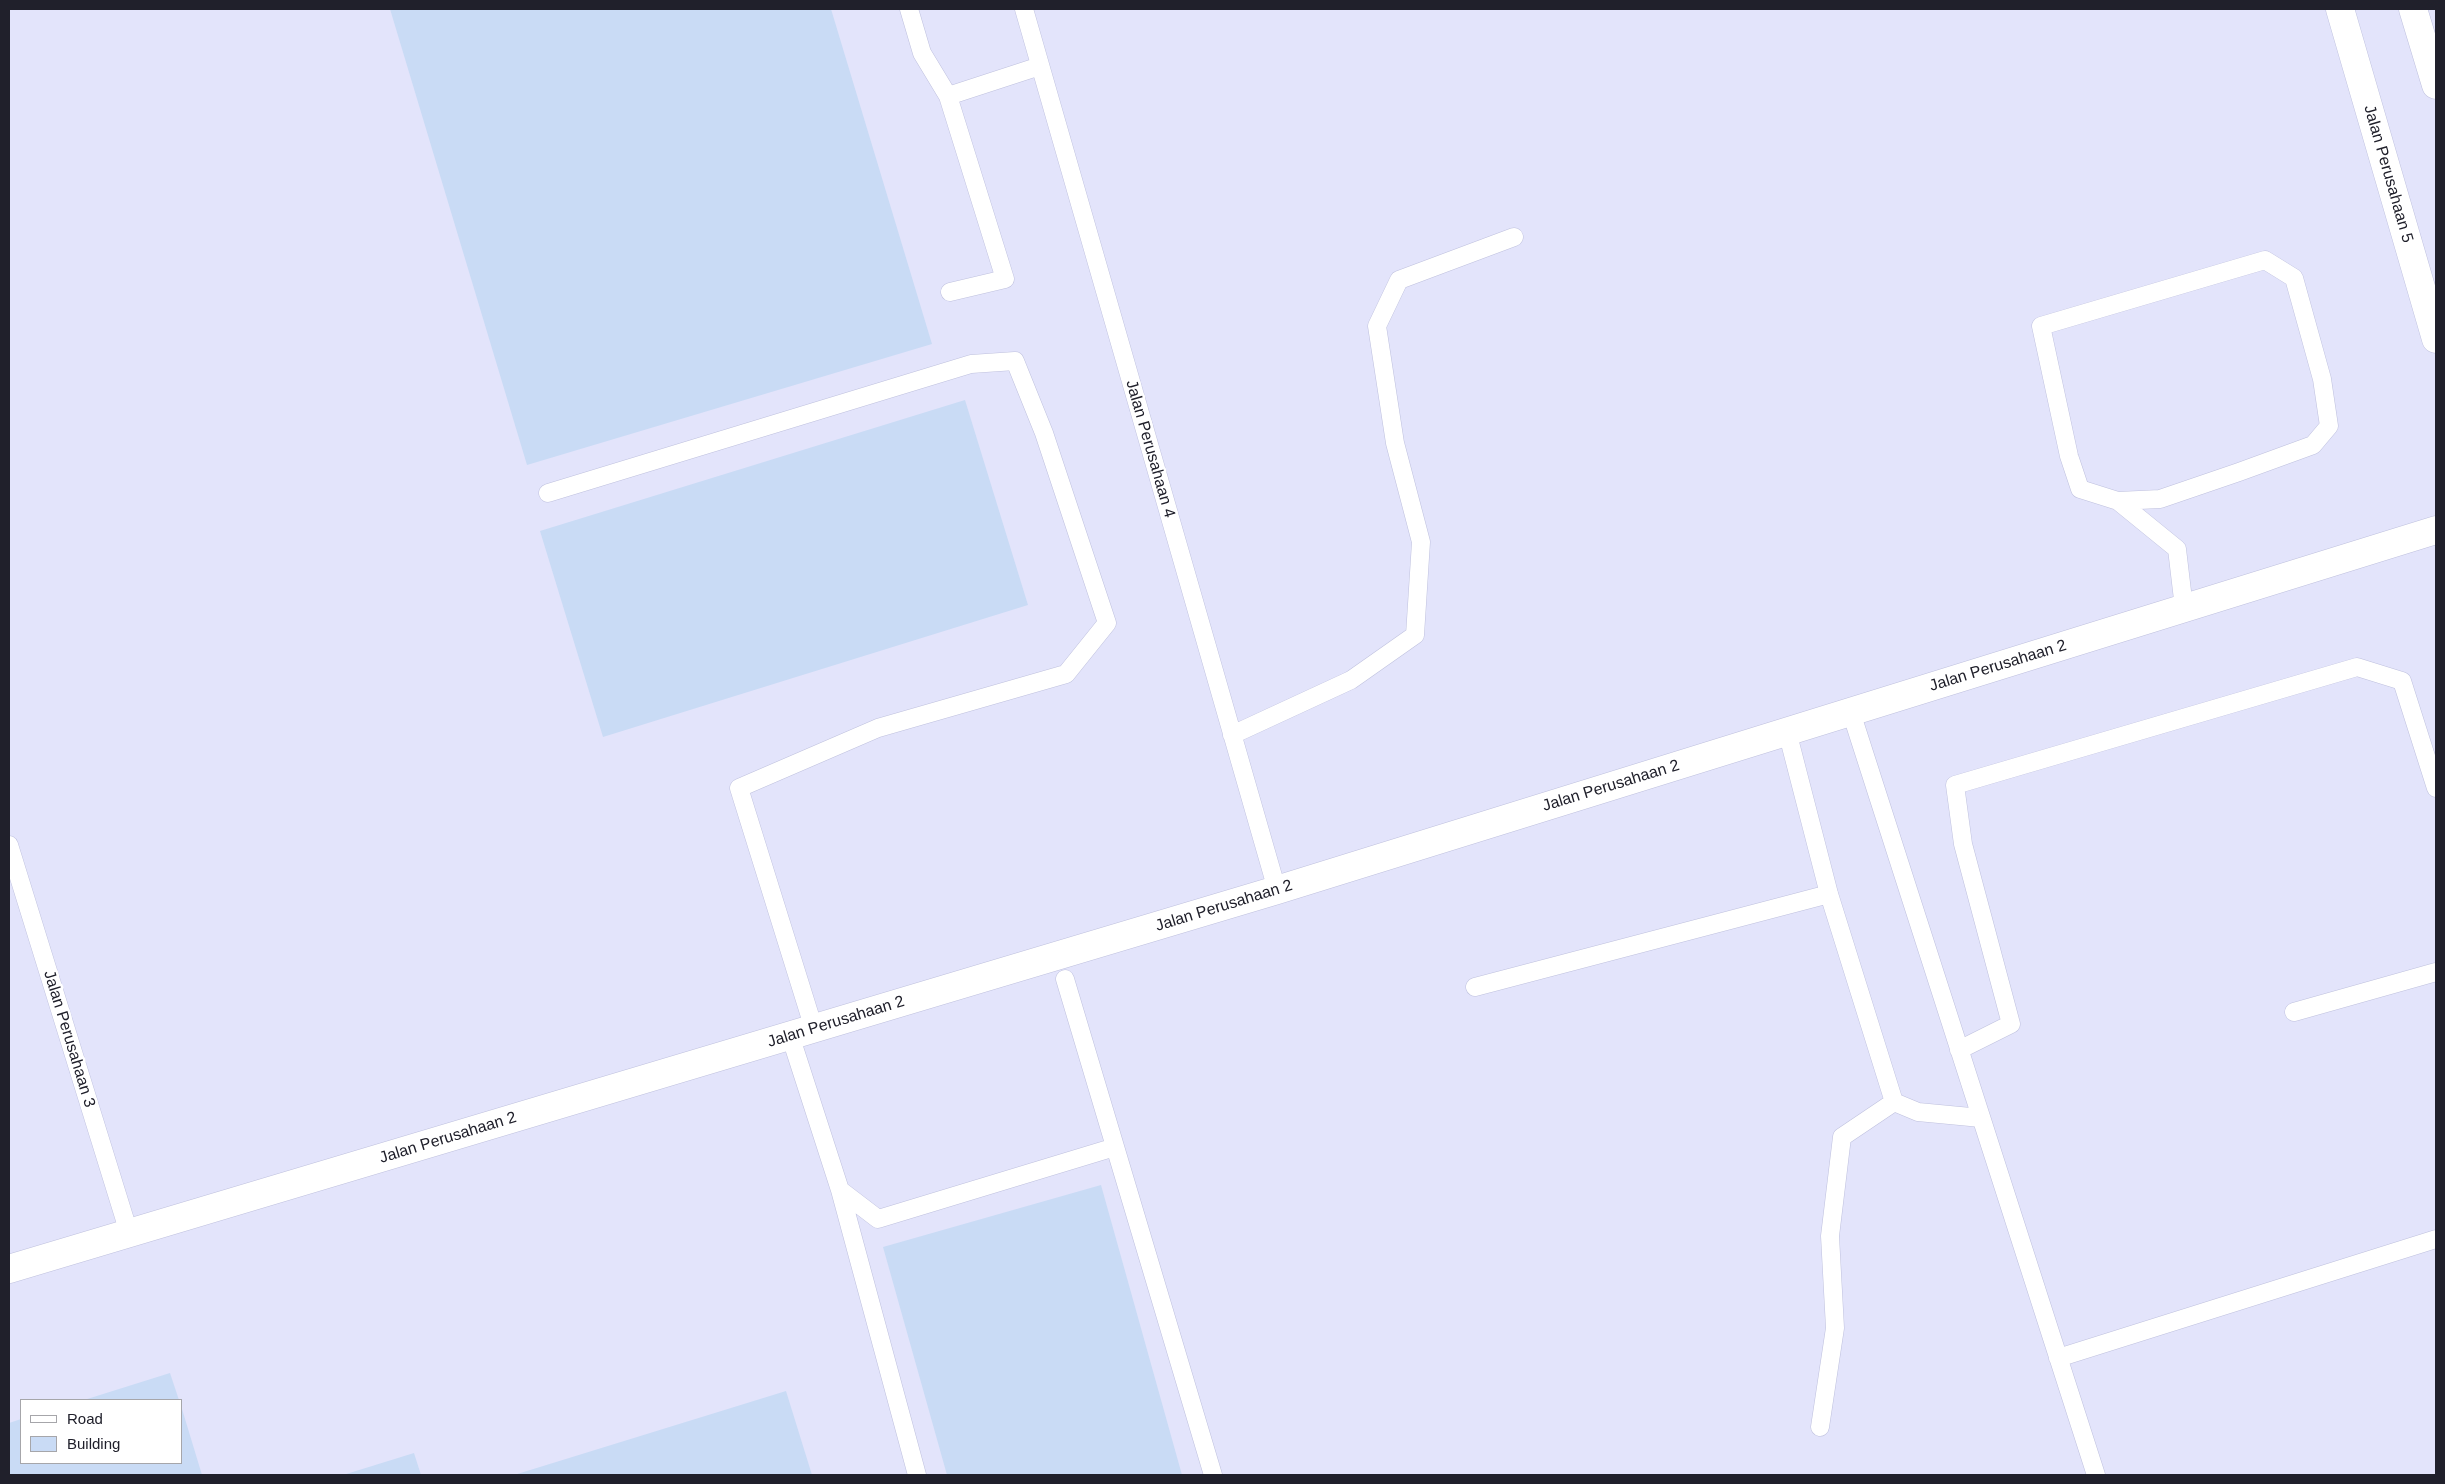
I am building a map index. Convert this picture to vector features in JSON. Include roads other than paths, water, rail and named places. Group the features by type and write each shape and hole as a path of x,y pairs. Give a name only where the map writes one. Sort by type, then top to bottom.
{"street":[{"name":"Jalan Perusahaan 5","path":"2340,9 2436,339"},
{"path":"2413,9 2436,85"},
{"name":"Jalan Perusahaan 2","path":"9,1269 1276,890 2436,530"}],"lane":[{"path":"909,9 922,53 948,96 961,144 1005,279 950,292"},
{"name":"Jalan Perusahaan 4","path":"1024,9 1276,890"},
{"path":"948,96 1040,66"},
{"path":"1232,734 1351,680 1416,635 1421,542 1396,443 1376,326 1399,280 1514,237"},
{"path":"2118,501 2160,499 2239,472 2313,445 2329,426 2322,380 2294,278 2265,260 2041,326 2069,456 2080,489 2118,501 2177,549 2184,608"},
{"path":"548,493 971,364 1015,361 1044,432 1107,624 1066,674 878,728 739,788 802,1032 840,1190 917,1475"},
{"path":"1959,1050 2011,1024 1962,844 1955,785 2357,667 2402,681 2436,788"},
{"path":"1851,712 2096,1475"},
{"path":"1787,731 1829,894 1894,1102"},
{"name":"Jalan Perusahaan 3","path":"9,845 129,1233"},
{"path":"1475,986 1829,894"},
{"path":"2294,1012 2436,972"},
{"path":"1065,979 1212,1475"},
{"path":"1894,1102 1918,1112 1981,1118"},
{"path":"1820,1427 1835,1328 1830,1236 1842,1137 1894,1102"},
{"path":"840,1190 878,1219 1115,1147"},
{"path":"2058,1358 2436,1239"}]}
